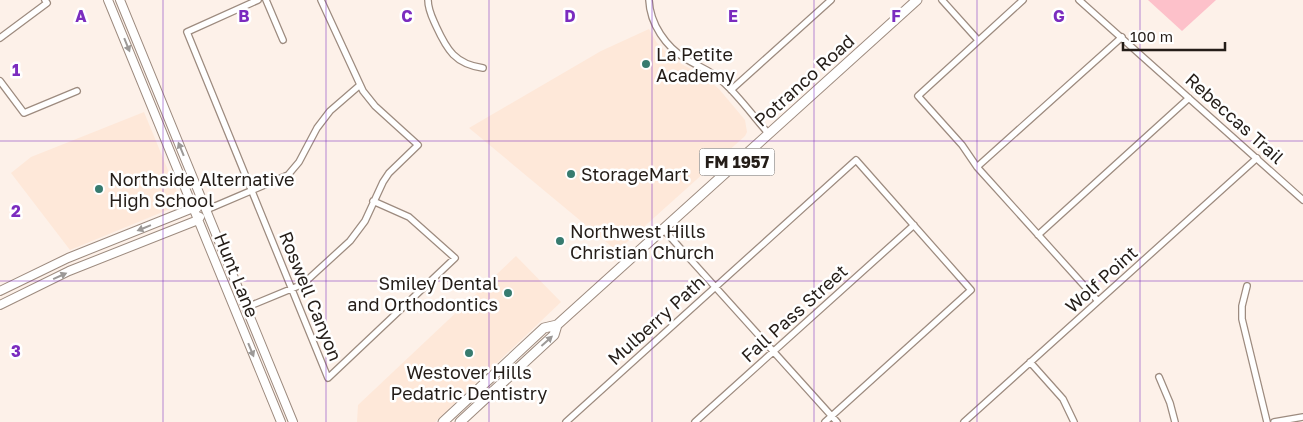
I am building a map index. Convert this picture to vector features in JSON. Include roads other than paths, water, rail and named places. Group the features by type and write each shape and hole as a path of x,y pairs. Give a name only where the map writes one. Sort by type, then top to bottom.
{"main road":[{"name":"Hunt Lane","path":"108,0 281,422"},
{"name":"Hunt Lane","path":"120,0 292,422"},
{"name":"Potranco Road","path":"444,422 544,328 557,325 917,0"},
{"path":"155,114 165,110"},
{"path":"0,291 38,272 193,208 206,210 198,220 43,283 0,305"},
{"path":"164,220 169,232"},
{"path":"38,272 43,283"},
{"name":"Potranco Road","path":"460,422 554,335 557,325"},
{"path":"482,401 496,382 531,348 533,344 530,341"},
{"path":"453,422 468,407 466,400"},
{"path":"274,406 280,409 286,422"}],"street":[{"name":"Roswell Canyon","path":"258,0 187,32 328,378 455,258 409,217 373,201"},
{"path":"266,0 283,40"},
{"path":"245,308 292,289 311,277 350,241 365,221 373,201 389,173 418,146 375,106 360,85 321,0"},
{"path":"428,0 430,12 450,53 466,64 484,68"},
{"path":"649,0 654,21 668,44 684,58 714,74 731,90 768,133"},
{"path":"731,90 831,0"},
{"path":"942,0 978,40"},
{"path":"1023,0 918,96 962,145 977,167 1098,302"},
{"name":"Rebeccas Trail","path":"1079,0 1303,200"},
{"path":"0,38 46,1"},
{"path":"977,167 1122,37"},
{"path":"0,81 24,113 76,91"},
{"path":"206,210 283,178 292,171 299,162 316,128 330,111 360,85"},
{"path":"1038,235 1189,98"},
{"name":"Wolf Point","path":"964,422 1257,158"},
{"name":"Mulberry Path","path":"566,422 856,160 914,225"},
{"path":"825,422 972,290 914,225"},
{"name":"Fall Pass Street","path":"695,422 914,225"},
{"path":"663,229 837,422"},
{"path":"1247,286 1242,306 1242,319 1268,422"},
{"path":"1030,362 1063,400 1074,422"},
{"path":"1159,377 1170,403 1175,422"},
{"path":"1274,422 1303,417"}],"place":[{"name":"La Petite Academy","path":"646,64"},
{"name":"StorageMart","path":"571,174"},
{"name":"Northside Alternative High School","path":"99,189"},
{"name":"Northwest Hills Christian Church","path":"560,241"},
{"name":"Smiley Dental and Orthodontics","path":"508,293"},
{"name":"Westover Hills Pedatric Dentistry","path":"469,353"}]}
